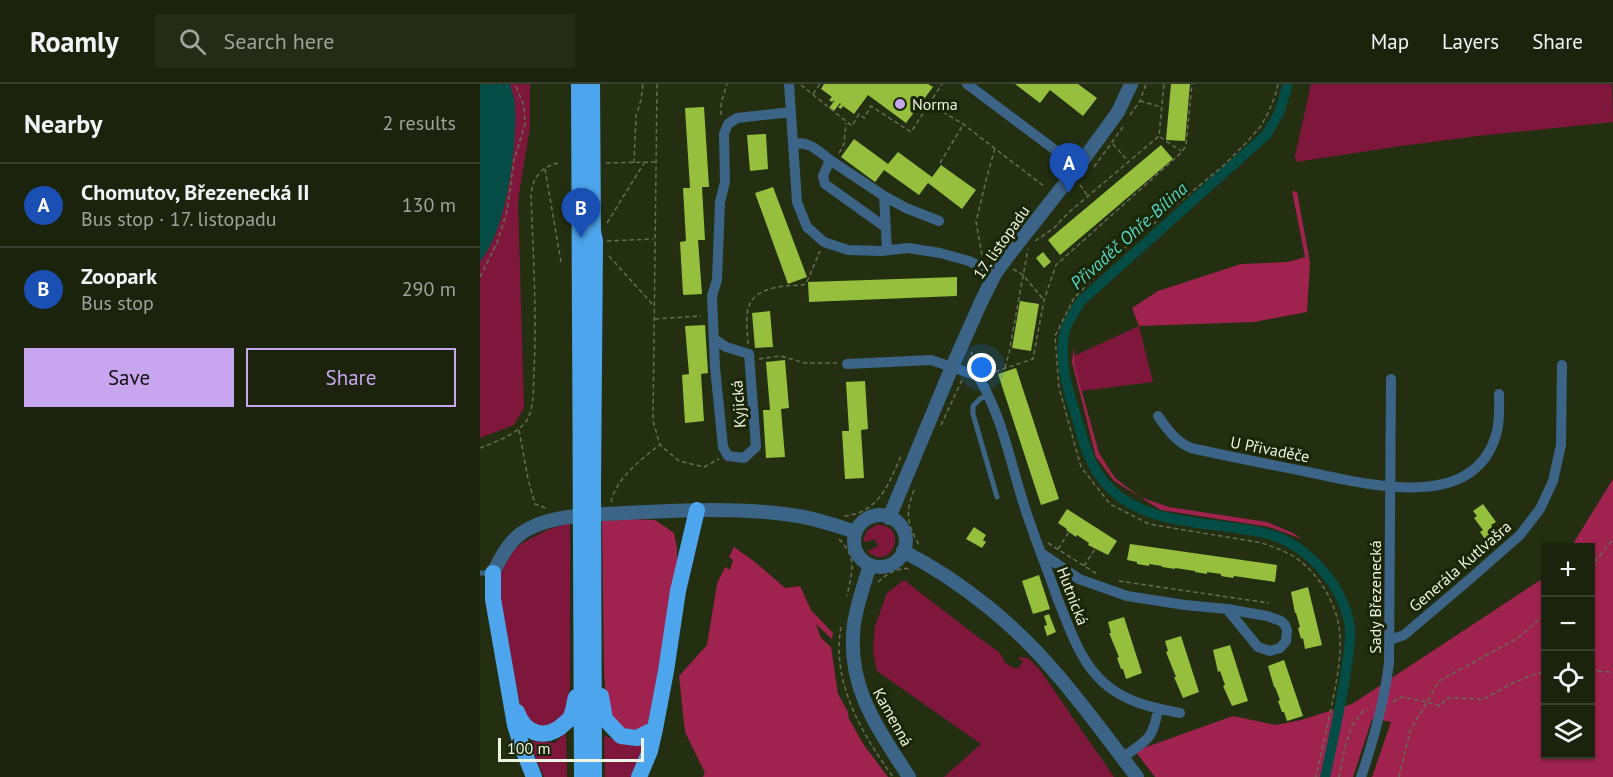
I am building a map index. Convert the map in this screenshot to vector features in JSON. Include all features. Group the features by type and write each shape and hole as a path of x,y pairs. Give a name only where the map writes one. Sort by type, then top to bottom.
{"highway":[{"path":"579,84 587,489 587,547 581,675 582,777"},
{"path":"587,489 595,241 593,231 592,84"},
{"path":"639,777 650,751 655,729 678,591 697,510"},
{"path":"587,547 593,651 594,777"},
{"path":"487,573 515,725 534,777"},
{"path":"593,651 605,719 621,736 637,738 655,729"},
{"path":"511,697 519,719 527,728 544,734 553,732 571,718 581,675"}],"street":[{"path":"789,84 797,202 807,227 824,242 848,250 908,248 940,253 969,261 995,274"},
{"path":"968,84 1078,167"},
{"name":"17. listopadu","path":"889,518 952,367 995,274 1118,112 1131,84"},
{"path":"724,134 728,124 737,118 791,112"},
{"name":"Kyjická","path":"724,134 725,182 720,202 717,280 712,296 715,368 723,447 728,456 744,458 756,447 749,357"},
{"path":"794,148 803,142 813,147 884,196 906,208 939,221"},
{"path":"831,161 823,176 825,184 885,227"},
{"path":"884,196 886,250"},
{"path":"714,339 749,357"},
{"path":"847,364 931,360 978,376 990,397 1002,428 1024,505 1041,553"},
{"name":"Generála Kutlvašra","path":"1390,640 1404,635 1487,564 1520,535 1540,509 1553,481 1561,446 1562,365"},
{"name":"Sady Březenecká","path":"1361,777 1382,707 1389,663 1390,379"},
{"path":"1390,486 1439,486 1457,480 1473,469 1487,454 1495,439 1499,418 1499,394"},
{"name":"U Přivaděče","path":"1158,416 1173,436 1191,448 1369,484 1390,486"},
{"path":"487,573 516,537 529,528 562,518 697,510 737,510 800,516 856,532"},
{"path":"873,516 889,518 902,528 905,535 903,551 899,558 886,566 870,565 863,561 855,548 856,532 860,525 873,516"},
{"path":"903,551 932,566 1002,619 1030,645 1060,678 1137,777"},
{"name":"Hutnická","path":"1041,553 1079,579 1127,596 1185,606 1227,609 1267,616 1281,621 1287,630 1286,641 1280,648 1270,651 1258,647 1227,609"},
{"name":"Hutnická","path":"1041,553 1071,633 1082,656 1096,675 1109,687 1138,704 1180,713"},
{"name":"Kamenná","path":"870,565 854,623 855,670 860,693 870,714 909,777"},
{"path":"1122,758 1149,738 1156,724 1158,709"}],"lane":[{"path":"990,397 981,398 973,405 973,414 998,497"}],"path":[{"path":"480,278 497,243 504,222 514,160 525,124 524,106 515,84"},
{"path":"634,163 636,116 643,84"},
{"path":"658,84 653,421 660,445 679,461 704,467 719,460 723,447"},
{"path":"724,134 721,103 727,84"},
{"path":"799,84 852,126 859,114 864,118 871,106 911,132 942,84"},
{"path":"812,95 820,84"},
{"path":"1129,118 1146,84"},
{"path":"1005,369 1029,244 1054,228 1068,213 1159,136 1164,84"},
{"path":"978,376 1033,359 1044,300 1056,265 1182,152 1186,145 1192,84"},
{"path":"1278,84 1261,126 1246,143 1223,166 1122,250 1074,298 1055,336 1059,388 1081,467 1110,504 1149,524 1262,543 1279,549 1296,558 1314,574 1322,585 1339,625 1341,649 1335,690 1316,777"},
{"path":"1140,100 1162,108"},
{"path":"929,104 963,124 1049,189"},
{"path":"831,161 844,144 846,122"},
{"path":"940,163 963,124"},
{"path":"1093,168 1123,126"},
{"path":"1159,136 1182,152"},
{"path":"1112,143 1128,161"},
{"path":"982,259 976,222 996,148"},
{"path":"606,163 656,162"},
{"path":"480,448 501,440 525,423 530,414 536,335 531,194 535,179 544,168 558,163"},
{"path":"608,221 644,163"},
{"path":"544,168 561,262"},
{"path":"1080,184 1088,196"},
{"path":"1023,252 1036,237"},
{"path":"595,241 655,239"},
{"path":"595,241 654,306"},
{"path":"824,242 806,284 780,286 762,291 751,300 747,313 749,357 780,356 805,363 847,364"},
{"path":"1011,267 1023,275 1044,300"},
{"path":"654,319 713,316"},
{"path":"941,426 975,345"},
{"path":"875,585 891,571 899,568 914,569 924,550 911,531 909,521 908,506 916,485"},
{"path":"1057,550 1069,532"},
{"path":"1595,561 1613,538"},
{"path":"1045,540 1057,550 1100,575"},
{"path":"1084,566 1095,549"},
{"path":"1119,581 1269,603"},
{"path":"1399,777 1410,731 1440,681 1518,638 1541,618"},
{"path":"1595,671 1613,672"},
{"path":"1339,777 1352,726 1364,711 1382,707 1402,697 1440,706 1447,698 1484,699 1529,676 1541,673"}],"shaded area":[{"path":"480,84 530,84 530,127 518,200 524,408 514,425 480,438"},
{"path":"1311,84 1612,84 1613,122 1477,136 1296,162 1295,156"},
{"path":"1292,191 1297,192 1310,262 1307,312 1254,322 1139,326 1132,308 1158,291 1241,264 1288,262 1305,257"},
{"path":"1139,326 1153,382 1081,391 1074,356"},
{"path":"1074,347 1075,367 1099,453 1115,478 1140,497 1169,507 1267,522 1302,539 1269,527 1161,510 1114,481 1096,457 1072,362"},
{"path":"1613,479 1613,777 1372,777 1391,722 1372,719 1353,777 1155,777 1135,751 1233,716 1276,725 1301,720 1352,704 1541,580 1541,759 1595,759 1595,543 1573,543"},
{"path":"655,520 674,533 677,548 677,571 650,721 642,728 634,730 616,726 606,700 604,673 602,521"},
{"path":"570,523 570,686 566,711 546,729 525,720 520,705 500,599 500,576 507,560 524,542 549,529"},
{"path":"876,525 886,526 893,531 894,546 885,556 877,557 868,552 878,546 875,539 865,542 863,540 867,531"},
{"path":"734,547 785,588 800,586 811,610 833,633 832,639 816,624 821,638 831,647 838,694 848,712 849,719 864,745 888,777 703,777 705,773 685,732 679,676 707,645 717,584 725,567 730,570 733,560 729,557"},
{"path":"904,580 1000,653 1005,663 1018,668 1023,662 1018,657 1028,658 1040,670 1114,777 944,777 981,744 877,671 873,650 875,626 887,593"},
{"path":"566,732 567,777 544,777 530,745 531,741 555,743"},
{"path":"606,736 619,742 644,745 631,777 605,777 604,738"}],"water":[{"path":"480,84 510,84 515,121 513,157 503,212 492,242 480,262"}],"building":[{"name":"Norma","path":"824,84 928,84 933,87 906,123 868,95 854,114 843,106 841,109 838,107 840,103 834,111 829,108 835,100 832,102 829,100 832,97 821,89"},
{"path":"1015,84 1078,84 1097,98 1083,116 1050,90 1040,103"},
{"path":"1171,84 1190,84 1185,141 1166,140"},
{"path":"704,107 709,187 702,187 705,240 698,240 702,294 684,295 680,242 686,241 683,188 690,188 685,108"},
{"path":"766,134 768,169 750,171 747,135"},
{"path":"854,139 888,164 898,152 932,177 941,165 976,190 962,209 928,183 919,195 884,170 875,182 841,157"},
{"path":"1161,145 1173,159 1060,255 1048,240"},
{"path":"773,187 807,277 788,284 755,193"},
{"path":"1043,252 1051,262 1044,268 1036,258"},
{"path":"957,277 956,296 809,302 808,282"},
{"path":"1020,301 1039,304 1031,351 1012,348"},
{"path":"770,311 773,347 755,348 752,313"},
{"path":"705,325 708,373 701,374 704,421 685,423 682,375 689,374 685,326"},
{"path":"785,360 789,408 781,409 785,457 766,458 763,410 770,410 766,362"},
{"path":"1016,368 1059,499 1041,505 998,374"},
{"path":"865,381 868,429 861,430 864,478 845,479 842,431 849,431 846,382"},
{"path":"1483,504 1496,522 1491,525 1497,534 1487,542 1480,532 1483,530 1474,518 1477,516 1473,511"},
{"path":"1067,509 1117,541 1108,555 1088,545 1089,543 1077,535 1076,537 1058,523"},
{"path":"974,527 986,535 983,540 986,542 982,548 966,539"},
{"path":"1130,544 1277,565 1275,582 1137,564 1137,562 1127,560"},
{"path":"1039,575 1050,609 1033,614 1022,581"},
{"path":"1308,587 1322,645 1305,649 1291,592"},
{"path":"1049,614 1056,632 1047,636 1044,616"},
{"path":"1124,617 1142,673 1126,679 1109,633 1111,633 1108,622"},
{"path":"1181,636 1199,692 1183,698 1166,652 1168,651 1165,641"},
{"path":"1230,645 1248,701 1232,706 1223,686 1225,685 1220,671 1218,672 1213,650"},
{"path":"1284,660 1303,716 1287,721 1278,701 1280,700 1268,666"}],"waterway":[{"name":"Přivaděč Ohře-Bílina","path":"1288,84 1279,113 1266,135 1081,301 1067,325 1063,356 1068,389 1090,458 1099,476 1122,498 1141,509 1161,516 1276,536 1306,554 1333,584 1347,614 1350,639 1342,697 1325,777"}],"place":[{"name":"Norma","path":"900,104"},
{"name":"Chomutov, Březenecká II","path":"1069,193"},
{"name":"Zoopark","path":"581,238"}]}
